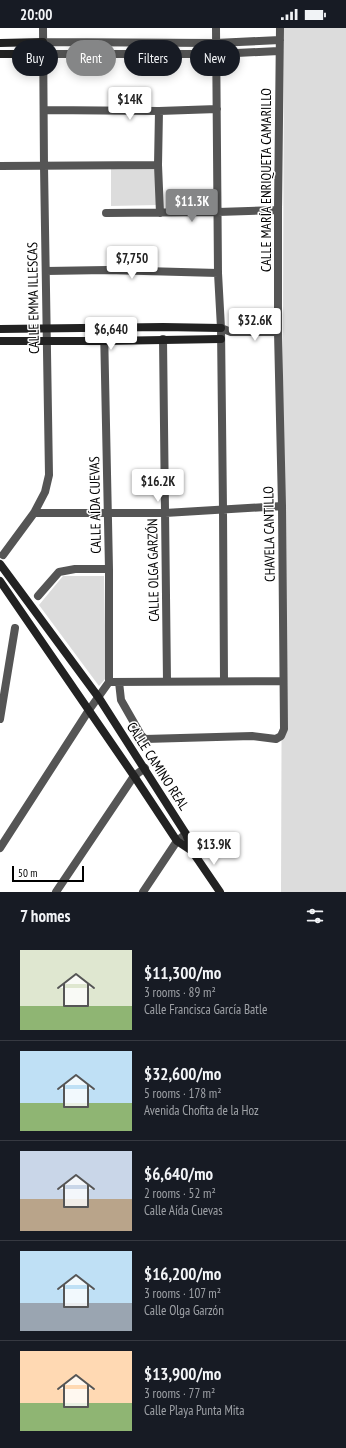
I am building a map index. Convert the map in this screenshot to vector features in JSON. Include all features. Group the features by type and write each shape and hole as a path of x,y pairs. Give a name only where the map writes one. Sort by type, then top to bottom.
{"street":[{"name":"CALLE EMMA ILLESCAS","path":"43,28 43,40"},
{"path":"216,28 216,40"},
{"name":"CALLE MARÍA ENRIQUETA CAMARILLO","path":"278,332 280,28"},
{"path":"240,41 280,40"},
{"path":"58,42 124,42"},
{"path":"0,43 12,43"},
{"path":"240,53 279,51"},
{"path":"0,54 12,54"},
{"path":"58,54 124,54"},
{"name":"CALLE EMMA ILLESCAS","path":"3,554 34,513 45,492 49,475 43,76"},
{"path":"217,76 218,273 221,328 224,681"},
{"path":"44,110 159,111 216,109"},
{"path":"159,111 158,165 160,213"},
{"path":"0,166 158,165"},
{"path":"106,213 278,210"},
{"path":"46,271 107,270 218,273"},
{"name":"CALLE AÍDA CUEVAS","path":"104,328 109,569 109,682"},
{"path":"0,329 221,328 231,332 278,332"},
{"path":"0,341 221,339 231,332"},
{"name":"CHAVELA CANTILLO","path":"119,682 122,700 141,735 145,739 252,736 276,739 281,736 284,729 284,680 278,332"},
{"name":"CALLE OLGA GARZÓN","path":"163,339 167,681"},
{"path":"34,513 165,513 282,506"},
{"name":"CALLE CAMINO REAL","path":"0,564 99,698 186,834 192,851"},
{"path":"38,596 59,572 75,569 109,569"},
{"name":"CALLE CAMINO REAL","path":"0,581 177,841 192,851"},
{"path":"0,719 15,628"},
{"path":"0,848 89,710 109,682 284,680"},
{"path":"56,892 134,776 145,768"},
{"path":"143,892 177,841 186,834"},
{"path":"192,851 220,892"}],"shaded area":[{"path":"284,28 346,28 346,892 281,892"},
{"path":"111,169 157,170 158,205 111,206"},
{"path":"63,576 104,576 106,678 99,686 39,605"}]}
